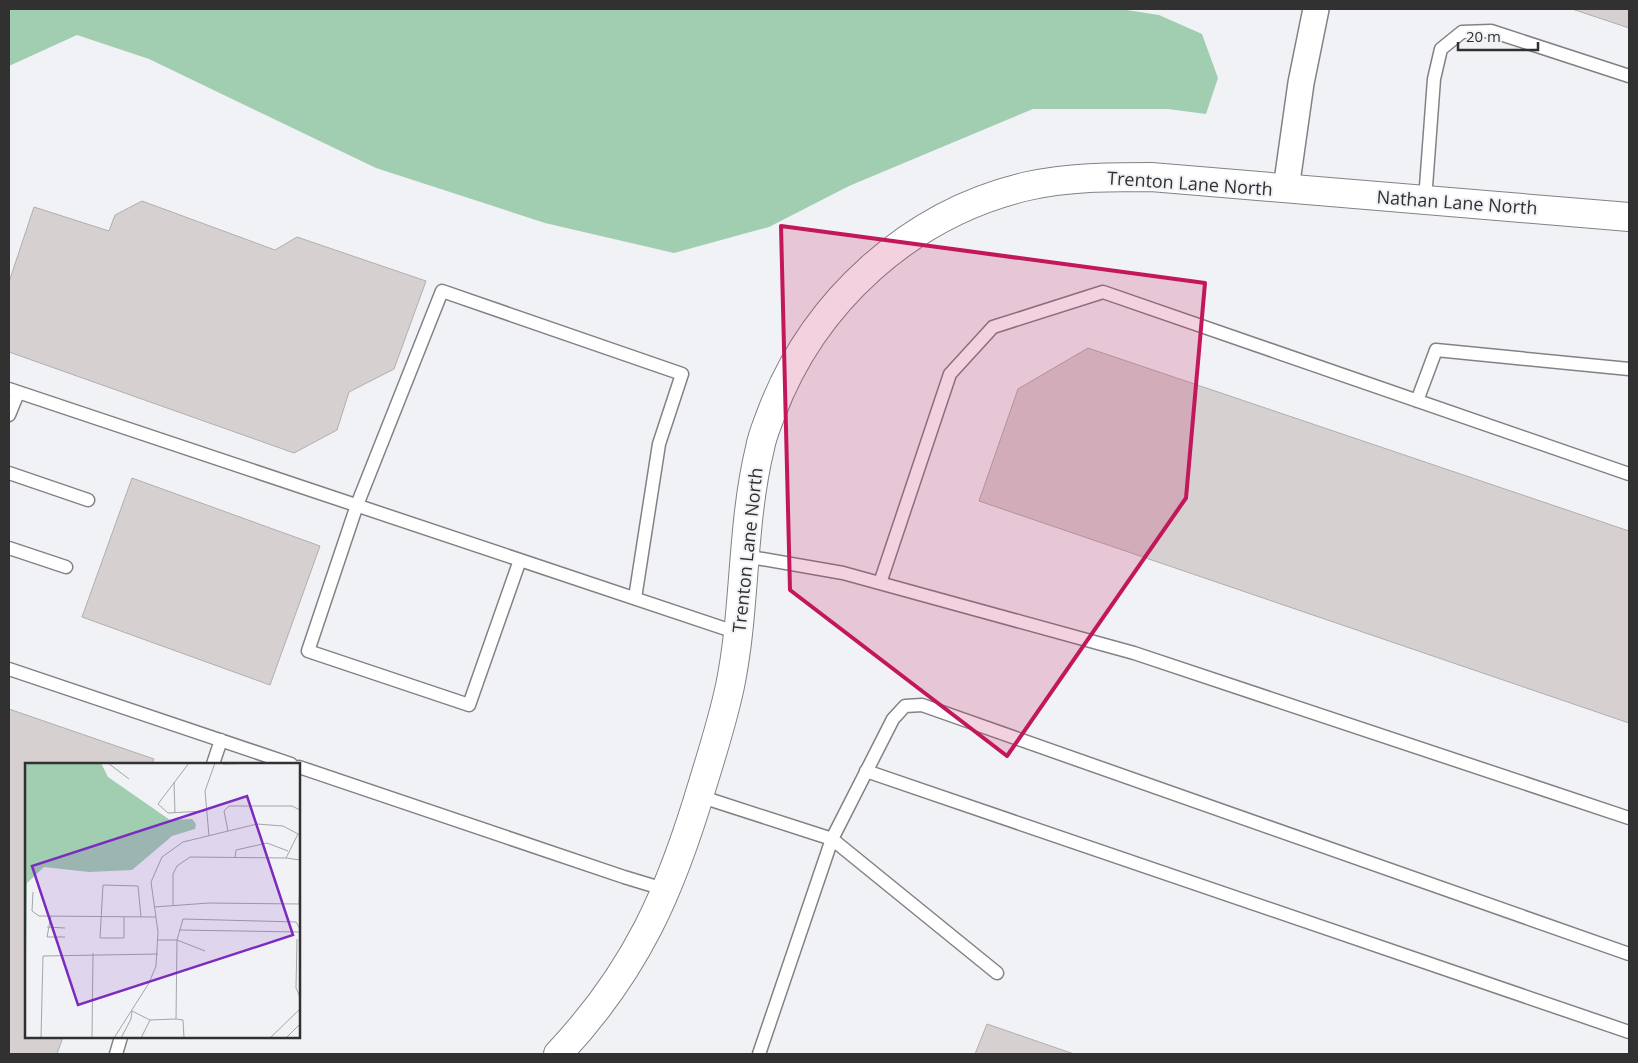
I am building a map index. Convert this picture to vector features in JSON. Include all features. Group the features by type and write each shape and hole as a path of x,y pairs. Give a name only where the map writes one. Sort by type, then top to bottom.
{"street":[{"name":"Trenton Lane North","path":"558,1054 581,1030 626,968 652,923 667,890 699,796 730,686 738,634 749,507 760,445 784,380 818,326 859,277 913,234 967,205 1027,186 1088,177 1150,177 1286,189 1301,84 1316,9"},
{"name":"Nathan Lane North","path":"1286,189 1629,216"}],"lane":[{"path":"1425,200 1434,79 1441,49 1462,32 1491,31 1629,76"},
{"path":"520,560 469,705 308,650 357,505 442,290 682,374 659,444 636,598"},
{"path":"880,583 950,374 993,327 1103,292 1629,474"},
{"path":"1417,401 1436,350 1629,369"},
{"path":"9,415 14,391 636,598 738,634"},
{"path":"9,473 88,500"},
{"path":"9,548 66,567"},
{"path":"745,556 843,573 1134,653 1629,818"},
{"path":"9,669 288,763"},
{"path":"759,1054 832,839 893,719 905,706 922,705 1629,954"},
{"path":"213,763 221,740"},
{"path":"300,767 624,878 667,890"},
{"path":"866,772 1629,1032"},
{"path":"699,796 832,839 997,973"},
{"path":"116,1054 121,1038"}],"highlighted area":[{"path":"781,226 1205,283 1186,498 1007,756 790,590"}],"green space":[{"path":"9,9 1120,9 1159,15 1202,34 1218,78 1206,114 1168,109 1033,109 849,186 769,227 674,253 545,223 376,168 149,59 77,35 9,66"}],"building":[{"path":"1572,9 1629,9 1629,28"},
{"path":"142,201 275,250 297,237 426,281 394,369 349,392 337,430 294,453 9,352 9,282 34,207 109,231 115,215"},
{"path":"1088,348 1629,531 1629,723 979,501 1018,389"},
{"path":"132,478 320,546 270,685 82,617"},
{"path":"9,709 154,759 152,763 25,763 25,1038 63,1038 57,1054 9,1054"},
{"path":"987,1024 1074,1054 975,1054"}]}
